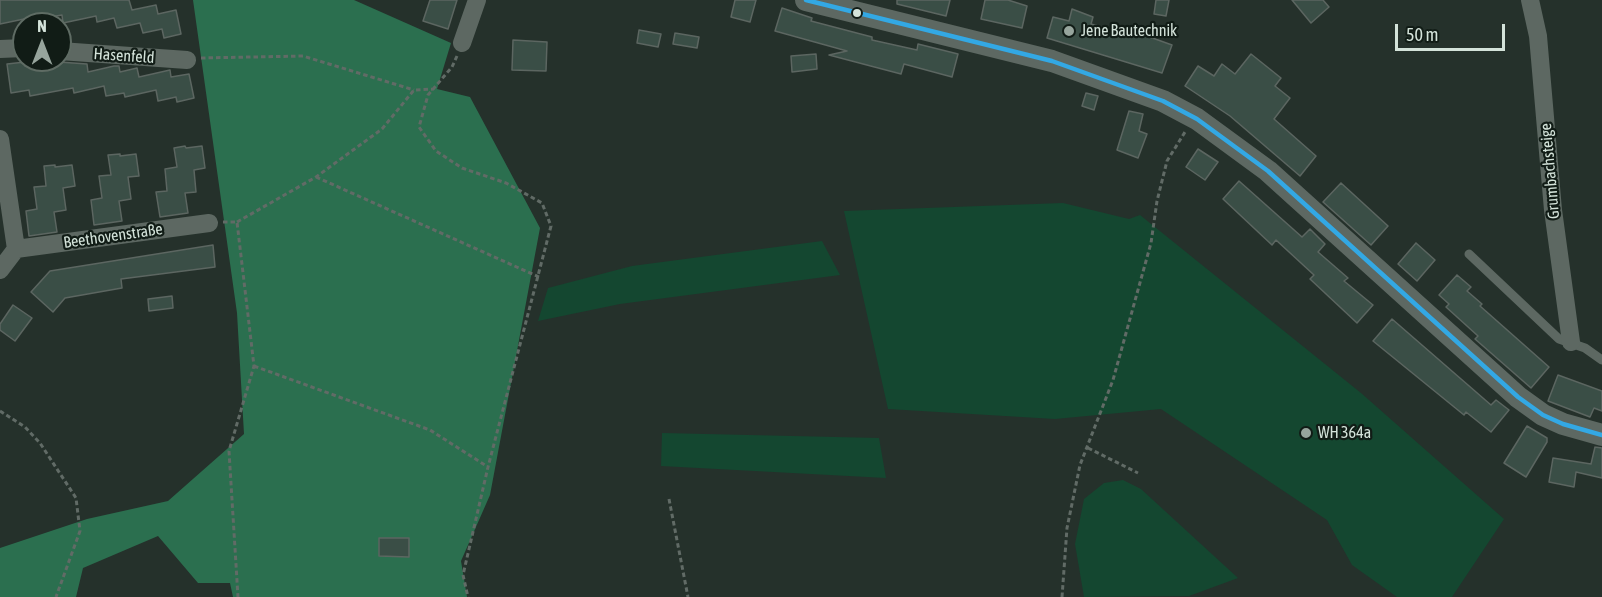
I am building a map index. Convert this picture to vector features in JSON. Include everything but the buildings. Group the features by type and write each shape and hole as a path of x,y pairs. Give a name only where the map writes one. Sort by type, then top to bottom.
{"street":[{"path":"462,43 477,0"},
{"path":"806,0 1052,61 1163,101 1197,119 1268,171 1518,397 1543,415 1563,424 1602,435"},
{"name":"Grumbachsteige","path":"1530,0 1538,36 1553,210 1571,342"},
{"name":"Hasenfeld","path":"72,52 187,60"},
{"path":"0,140 16,249 0,270"},
{"name":"Beethovenstraße","path":"16,249 210,223"}],"lane":[{"path":"1469,254 1559,339 1571,342 1602,360"}],"path":[{"path":"462,43 452,67 428,95 419,127 436,151 462,168 506,183 542,203 551,226 488,467 463,575 468,597"},
{"path":"187,60 303,56 414,90 434,89"},
{"path":"210,223 237,222 316,177 382,129 414,90"},
{"path":"1062,597 1068,528 1080,465 1113,380 1148,254 1167,161 1197,119"},
{"path":"316,177 539,278"},
{"path":"237,222 254,366 229,451 238,597"},
{"path":"254,366 430,430 488,467"},
{"path":"0,411 25,427 40,443 76,498 80,531 56,597"},
{"path":"1088,448 1138,473"},
{"path":"669,499 688,597"}],"green space":[{"path":"193,0 354,0 451,43 437,89 470,97 540,228 490,495 461,561 467,597 233,597 230,583 198,583 158,536 83,568 76,597 0,597 0,548 87,519 168,501 244,434 237,313"},
{"path":"1063,203 1129,219 1140,215 1361,393 1504,519 1452,597 1397,597 1352,565 1327,520 1161,409 1055,419 888,409 844,211"},
{"path":"822,241 840,275 620,304 538,321 548,288 632,266"},
{"path":"662,433 879,438 886,478 661,466"},
{"path":"1123,480 1141,489 1238,578 1189,596 1084,597 1075,544 1084,499 1104,483"}],"transit line":[{"path":"806,0 1052,61 1163,101 1197,119 1268,171 1518,397 1543,415 1563,424 1602,435"}],"place":[{"name":"Jene Bautechnik","path":"1069,31"},
{"name":"WH 364a","path":"1306,433"}]}
